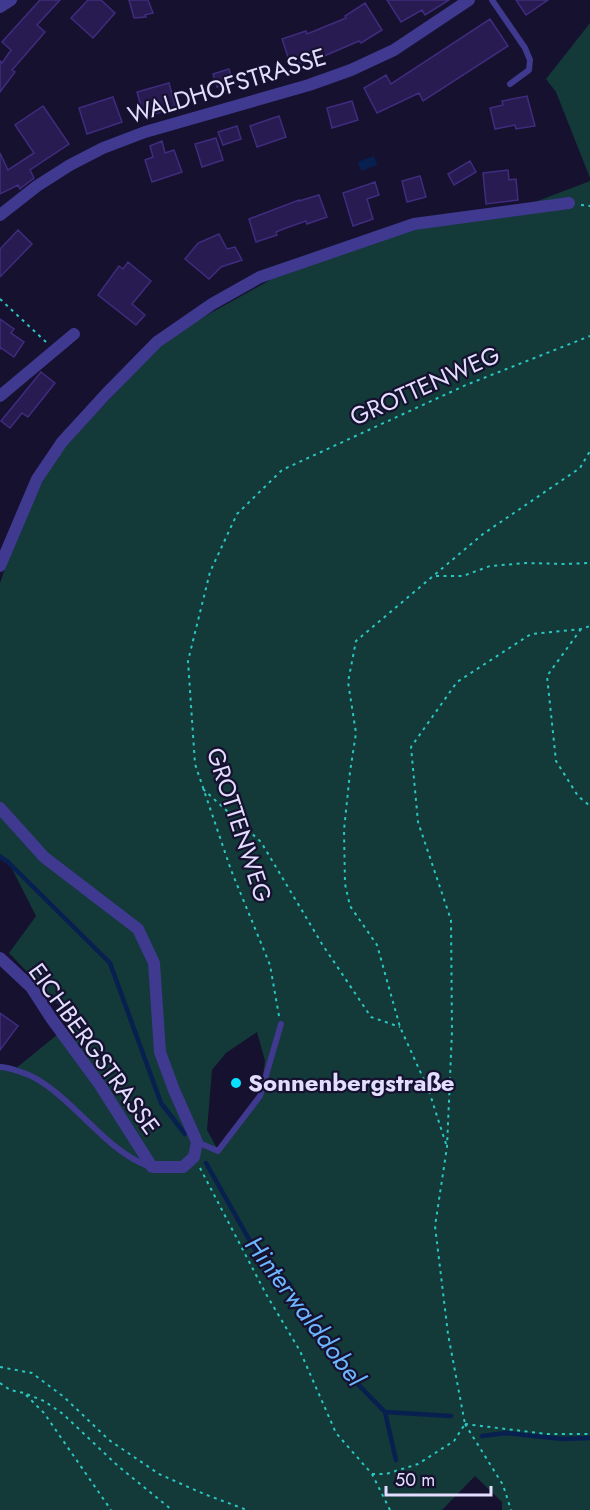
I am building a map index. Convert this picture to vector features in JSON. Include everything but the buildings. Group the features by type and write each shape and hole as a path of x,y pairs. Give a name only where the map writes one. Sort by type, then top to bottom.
{"street":[{"path":"0,7 11,0"},
{"name":"WALDHOFSTRASSE","path":"0,215 37,186 103,148 145,132 309,85 351,70 394,50 469,0"},
{"path":"0,566 37,479 62,442 157,342 212,304 260,277 414,224 569,203"},
{"path":"0,396 74,334"},
{"path":"0,808 44,857 138,929 154,963 160,1052 197,1142 194,1157 183,1167 152,1167"},
{"name":"EICHBERGSTRASSE","path":"0,958 31,987 100,1085 152,1167"}],"lane":[{"path":"492,0 525,48 530,60 529,70 510,84"},
{"path":"197,1142 218,1151 260,1096 281,1024"},
{"path":"0,1067 34,1077 64,1099 133,1160 152,1167"}],"path":[{"path":"0,299 55,351"},
{"name":"GROTTENWEG","path":"281,1024 270,965 231,870 195,764 188,661 210,572 237,514 282,470 466,385 590,336"},
{"path":"447,1146 429,1091 400,1027 376,945 350,906 345,884 344,830 357,733 348,682 356,641 483,534 580,468 590,451"},
{"path":"434,576 464,576 490,566 590,562"},
{"path":"511,1510 503,1485 465,1424 448,1334 435,1226 447,1146 452,1031 451,920 418,822 411,747 457,682 531,634 590,626"},
{"path":"581,629 548,676 556,761 578,795 590,806"},
{"path":"203,789 261,842 322,944 371,1017 400,1027"},
{"path":"194,1157 266,1294 300,1352 336,1433 372,1474 390,1510"},
{"path":"0,1367 32,1373 64,1397 109,1440 159,1474 247,1510"},
{"path":"0,1383 10,1390 44,1401 63,1414 118,1466 172,1510"},
{"path":"24,1393 44,1413 111,1510"},
{"path":"465,1424 547,1434 590,1434"},
{"path":"372,1474 386,1474 418,1464 454,1441 465,1424"}],"green space":[{"path":"590,23 590,178 556,92 546,79"},
{"path":"590,181 590,1510 502,1510 502,1502 475,1476 442,1510 0,1510 0,1065 15,1069 74,1021 9,953 36,916 7,859 0,854 0,583 17,534 41,484 61,451 155,351 191,324 279,275 421,225 535,202","holes":["257,1032 265,1061 260,1096 218,1150 207,1130 212,1070 226,1053"]}],"water":[{"path":"374,156 377,165 361,171 358,162"}],"waterway":[{"name":"Hinterwalddobel","path":"0,857 7,861 110,963 161,1103 185,1134"},
{"name":"Hinterwalddobel","path":"206,1163 263,1264 289,1283 304,1314 343,1369 385,1412 396,1460"},
{"path":"385,1412 451,1416"},
{"path":"482,1436 506,1433 563,1439 590,1438"}],"place":[{"name":"Sonnenbergstraße","path":"236,1083"}]}
